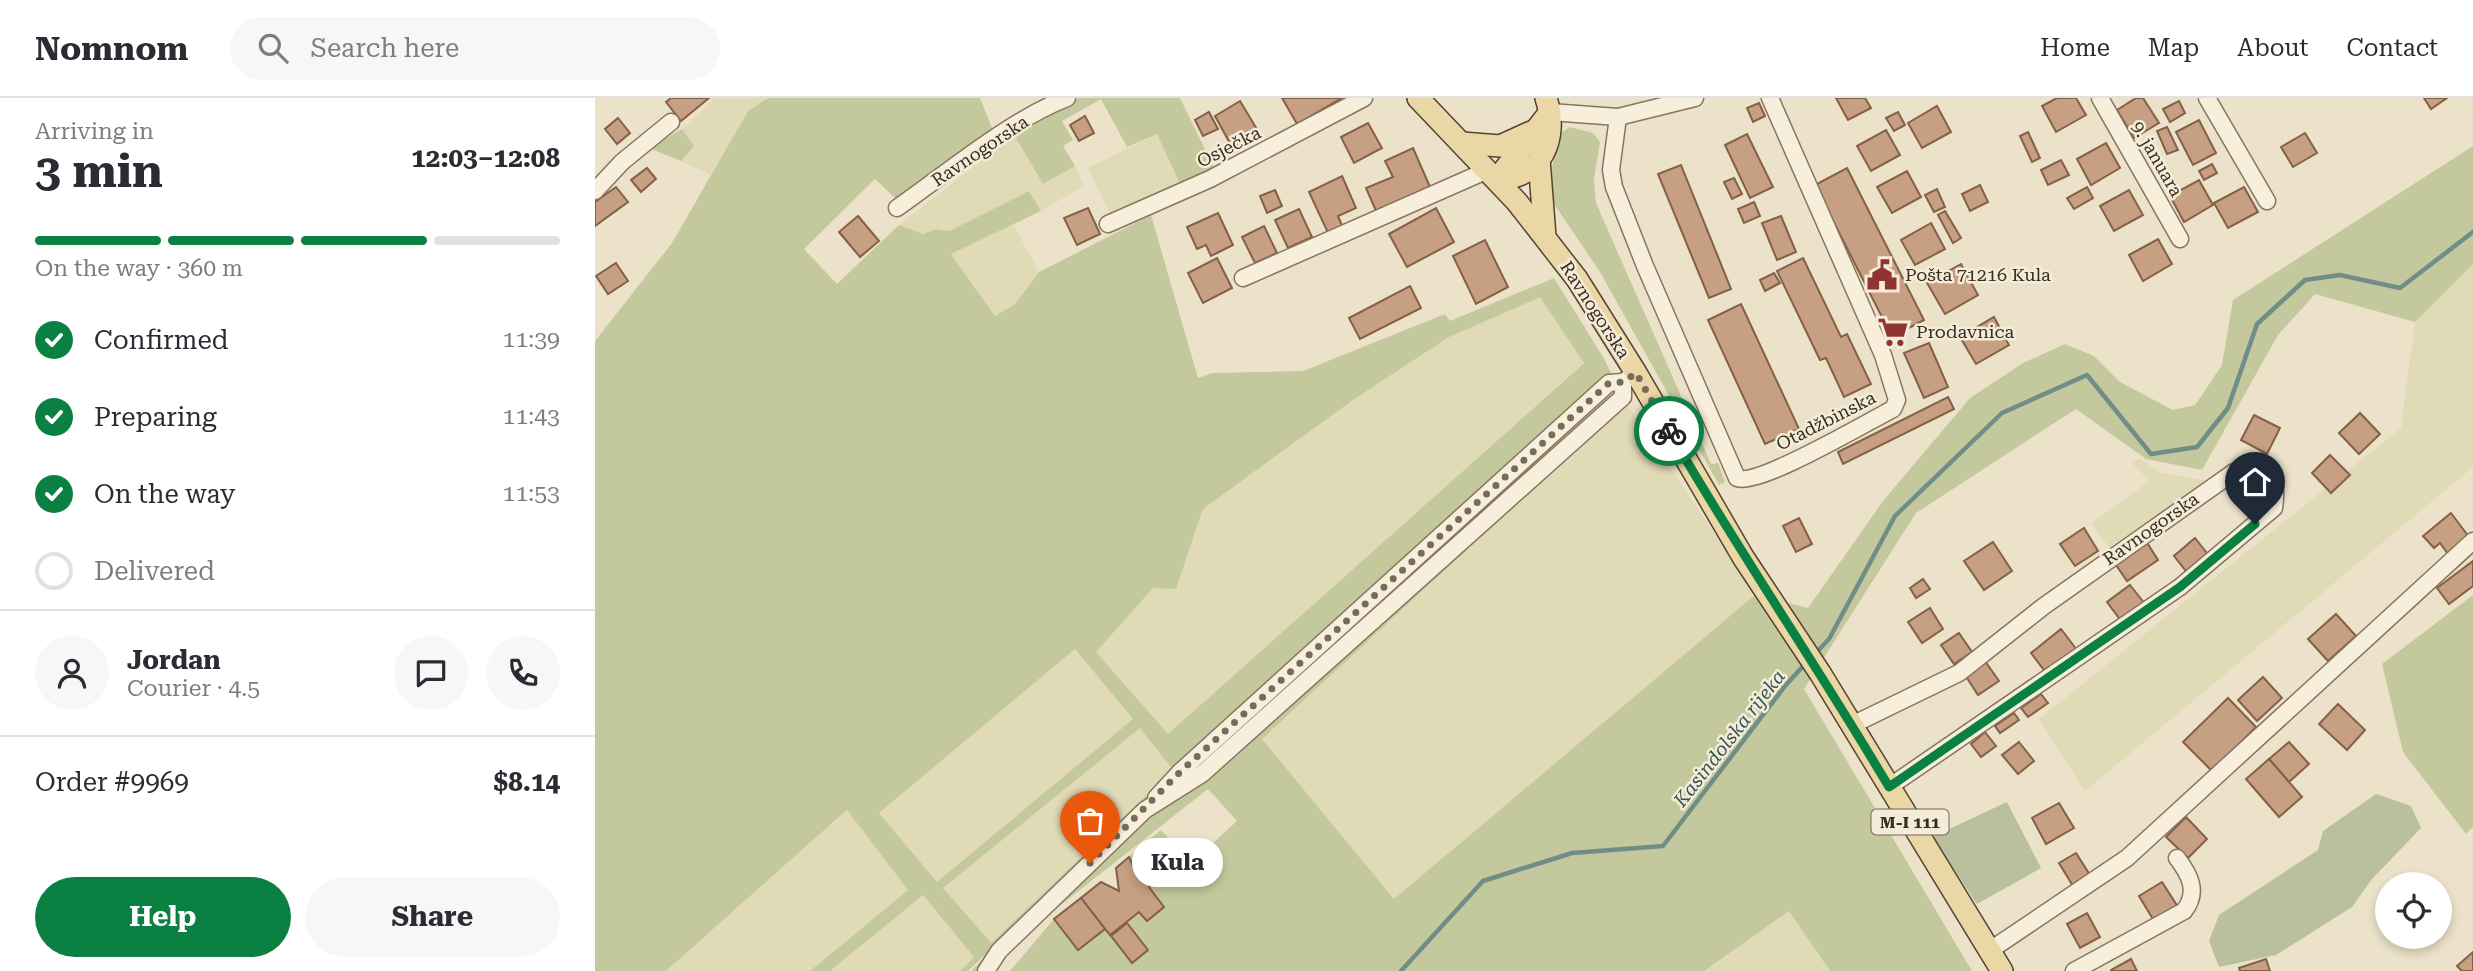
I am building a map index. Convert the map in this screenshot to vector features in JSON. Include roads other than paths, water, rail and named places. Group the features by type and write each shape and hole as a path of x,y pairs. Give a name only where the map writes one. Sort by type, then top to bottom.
{"main road":[{"name":"Ravnogorska","path":"1417,98 1492,175 1577,279 1629,377 1852,724 2001,971"},
{"path":"1462,142 1500,146 1515,142 1545,112"},
{"path":"1492,175 1522,176 1529,172 1539,159 1549,137 1545,112"},
{"path":"1492,175 1545,112"},
{"path":"1539,159 1545,237"}],"street":[{"name":"Ravnogorska","path":"897,208 985,146 1048,106 1067,98"},
{"name":"Osječka","path":"1108,224 1210,179 1364,98"},
{"path":"1545,112 1618,117 1669,107 1695,98"},
{"name":"Otadžbinska","path":"1618,117 1611,170 1614,187 1644,266 1737,478 1750,481 1893,409 1897,400 1883,355 1770,98"},
{"name":"9. januara","path":"2100,98 2180,239"},
{"path":"2207,98 2267,201"},
{"path":"595,191 622,162 671,122"},
{"path":"1243,278 1492,175"},
{"path":"986,971 999,951 1145,810 1202,774 1623,397 1629,377"},
{"name":"Ravnogorska","path":"1852,724 1959,673 2043,606 2234,472 2250,465 2271,474 2277,489 2274,508 2180,587 1889,787"},
{"path":"1989,951 2127,859 2473,541"},
{"path":"2074,971 2184,911 2191,902 2192,878 2177,858"}],"waterway":[{"name":"Kasindolska rijeka","path":"1814,655 1829,639 1895,516 2002,413 2087,375 2151,454 2197,447 2228,408 2257,324 2305,280 2340,275 2400,288 2473,232"},
{"name":"Kasindolska rijeka","path":"1401,971 1483,881 1572,853 1663,846 1785,686 1805,664"}],"place":[{"name":"Pošta 71216 Kula","path":"1882,275"},
{"name":"Prodavnica","path":"1893,332"},
{"name":"Kula","path":"1090,863"}]}
